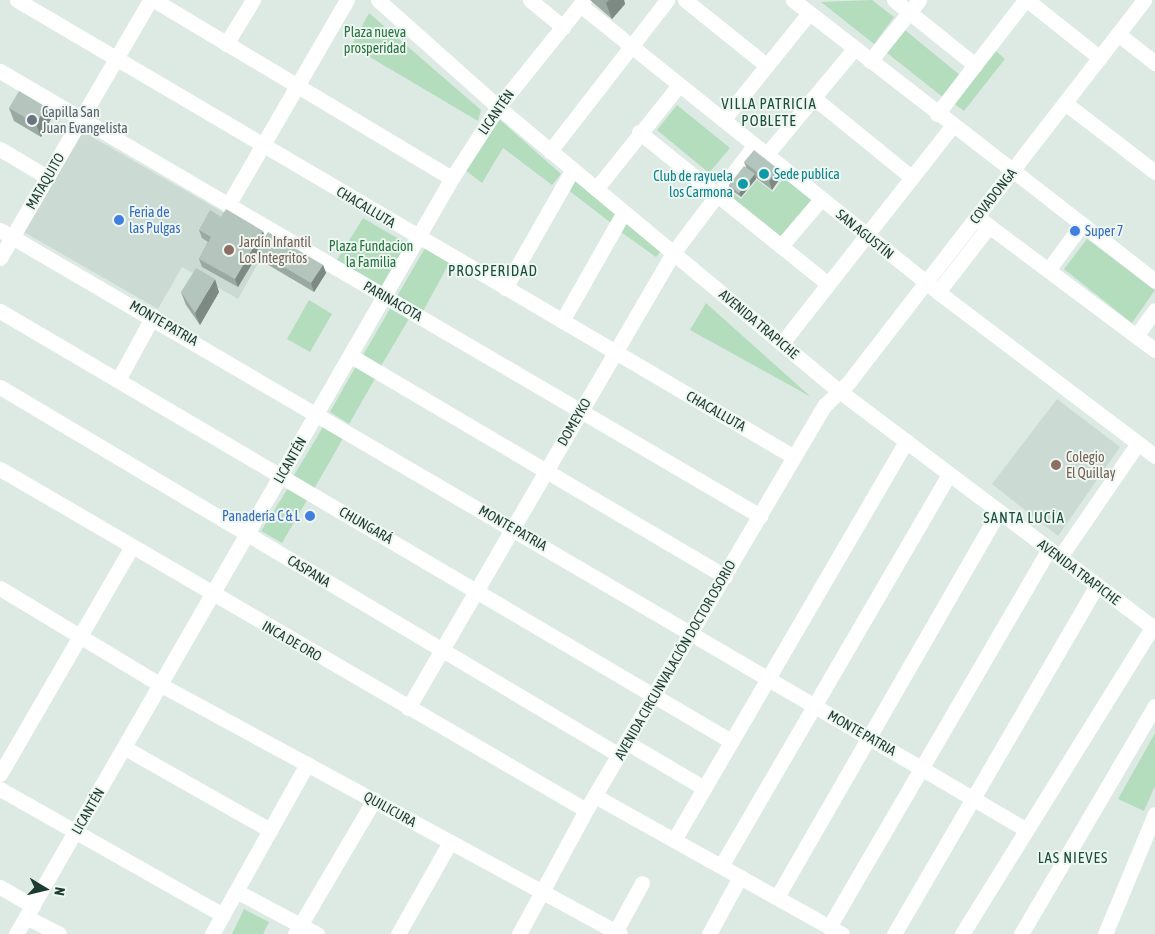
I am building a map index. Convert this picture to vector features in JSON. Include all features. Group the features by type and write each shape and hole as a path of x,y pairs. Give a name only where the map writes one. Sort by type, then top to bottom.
{"street":[{"name":"CHACALLUTA","path":"17,0 794,457"},
{"name":"MATAQUITO","path":"0,258 6,234 47,177 150,0"},
{"path":"154,0 296,87 452,178"},
{"path":"226,44 253,0"},
{"path":"228,205 347,0"},
{"name":"AVENIDA TRAPICHE","path":"378,0 498,107 838,390 1153,628"},
{"path":"530,0 563,26"},
{"path":"550,151 667,0"},
{"path":"685,0 766,65"},
{"path":"894,0 975,66"},
{"path":"870,61 919,0"},
{"path":"937,114 1026,0 1100,58"},
{"name":"COVADONGA","path":"838,390 848,383 1144,0"},
{"name":"LICANTÉN","path":"16,934 248,535 452,178 498,107 582,3"},
{"name":"SAN AGUSTÍN","path":"582,3 632,47 926,283 1155,456"},
{"path":"723,120 766,65 803,5 952,126 1155,281"},
{"path":"1118,34 1155,63"},
{"name":"DOMEYKO","path":"408,708 673,253 717,195 814,98 854,48"},
{"name":"PARINACOTA","path":"0,71 760,516"},
{"path":"596,189 639,132 679,85"},
{"path":"814,98 910,176"},
{"path":"1065,103 1155,172"},
{"path":"782,344 864,233 952,126"},
{"path":"639,132 827,283"},
{"path":"0,149 47,177"},
{"path":"505,288 573,169"},
{"path":"781,246 821,199"},
{"path":"562,321 624,212"},
{"path":"976,217 1155,350"},
{"path":"1048,270 1082,224"},
{"path":"938,292 989,226"},
{"name":"MONTE PATRIA","path":"6,234 153,316 1025,829"},
{"path":"1136,336 1155,310"},
{"name":"CHUNGARÁ","path":"0,311 731,741"},
{"path":"118,380 153,316"},
{"path":"351,356 725,576"},
{"name":"CASPANA","path":"0,387 442,650 623,749 704,788"},
{"name":"AVENIDA CIRCUNVALACIÓN DOCTOR OSORIO","path":"519,934 586,810 794,457 838,390"},
{"path":"674,840 906,441"},
{"path":"595,796 836,930 921,768 1054,553 1138,443"},
{"name":"INCA DE ORO","path":"0,469 213,595 586,810"},
{"path":"721,866 949,474"},
{"path":"777,897 999,511"},
{"path":"0,774 132,546"},
{"path":"894,934 971,797 1097,585"},
{"name":"QUILICURA","path":"1,592 80,634 161,685 617,933"},
{"path":"962,934 1025,829 1153,628"},
{"path":"1022,934 1155,706"},
{"path":"124,748 270,830"},
{"path":"212,934 307,764"},
{"path":"0,789 223,915"},
{"path":"298,930 374,800"},
{"path":"1104,934 1155,814"},
{"path":"398,934 450,842"},
{"path":"709,934 740,877"},
{"path":"617,933 642,883"},
{"path":"0,887 58,934"},
{"path":"236,891 298,930 317,934"}],"shaded area":[{"name":"Feria de las Pulgas","path":"80,130 271,240 238,299 182,267 158,309 22,231"},
{"name":"Colegio El Quillay","path":"1057,399 1120,447 1058,536 992,484"}],"green space":[{"path":"872,0 894,17 874,44 821,2"},
{"name":"Plaza nueva prosperidad","path":"369,13 481,110 478,121 351,46"},
{"path":"905,30 961,76 944,98 887,53"},
{"path":"996,51 1005,59 964,111 953,103"},
{"path":"677,105 730,148 709,173 657,130"},
{"path":"498,118 561,174 552,185 503,148 482,183 465,170"},
{"path":"787,174 819,199 781,245 718,195 725,187 741,199 757,180 773,192"},
{"path":"573,178 617,214 611,223 567,189"},
{"name":"Plaza Fundacion la Familia","path":"363,218 406,243 380,290 335,263"},
{"path":"625,220 662,250 656,257 618,230"},
{"path":"1087,239 1155,290 1132,323 1064,269"},
{"path":"428,243 452,258 422,313 396,298"},
{"path":"309,300 332,314 310,352 287,339"},
{"path":"706,303 811,397 690,330"},
{"path":"391,307 410,317 381,366 363,355"},
{"path":"356,366 376,377 349,424 330,412"},
{"path":"326,422 346,433 314,489 293,477"},
{"path":"290,485 310,495 282,543 261,531"},
{"path":"1155,733 1155,786 1144,811 1118,799"},
{"path":"244,909 269,922 263,934 232,934"}],"building":[{"path":"19,91 46,107 36,124 9,108"},
{"path":"754,150 778,169 769,181 744,162"},
{"name":"Club de rayuela los Carmona","path":"744,166 755,174 739,193 729,185"},
{"path":"226,209 263,231 235,279 199,259 211,237 199,230 210,210 221,217"},
{"path":"268,232 323,265 311,283 257,251"},
{"path":"196,268 215,279 195,313 181,292"}],"place":[{"name":"Capilla San Juan Evangelista","path":"32,120"},
{"name":"Sede publica","path":"764,174"},
{"name":"Club de rayuela los Carmona","path":"743,184"},
{"name":"Feria de las Pulgas","path":"119,220"},
{"name":"Super 7","path":"1075,231"},
{"name":"Jardín Infantil Los Integritos","path":"229,250"},
{"name":"Colegio El Quillay","path":"1056,465"},
{"name":"Panadería C & L","path":"310,516"}],"district":[{"name":"VILLA PATRICIA POBLETE","path":"769,112"},
{"name":"PROSPERIDAD","path":"493,271"},
{"name":"SANTA LUCÍA","path":"1024,518"},
{"name":"LAS NIEVES","path":"1073,858"}]}
